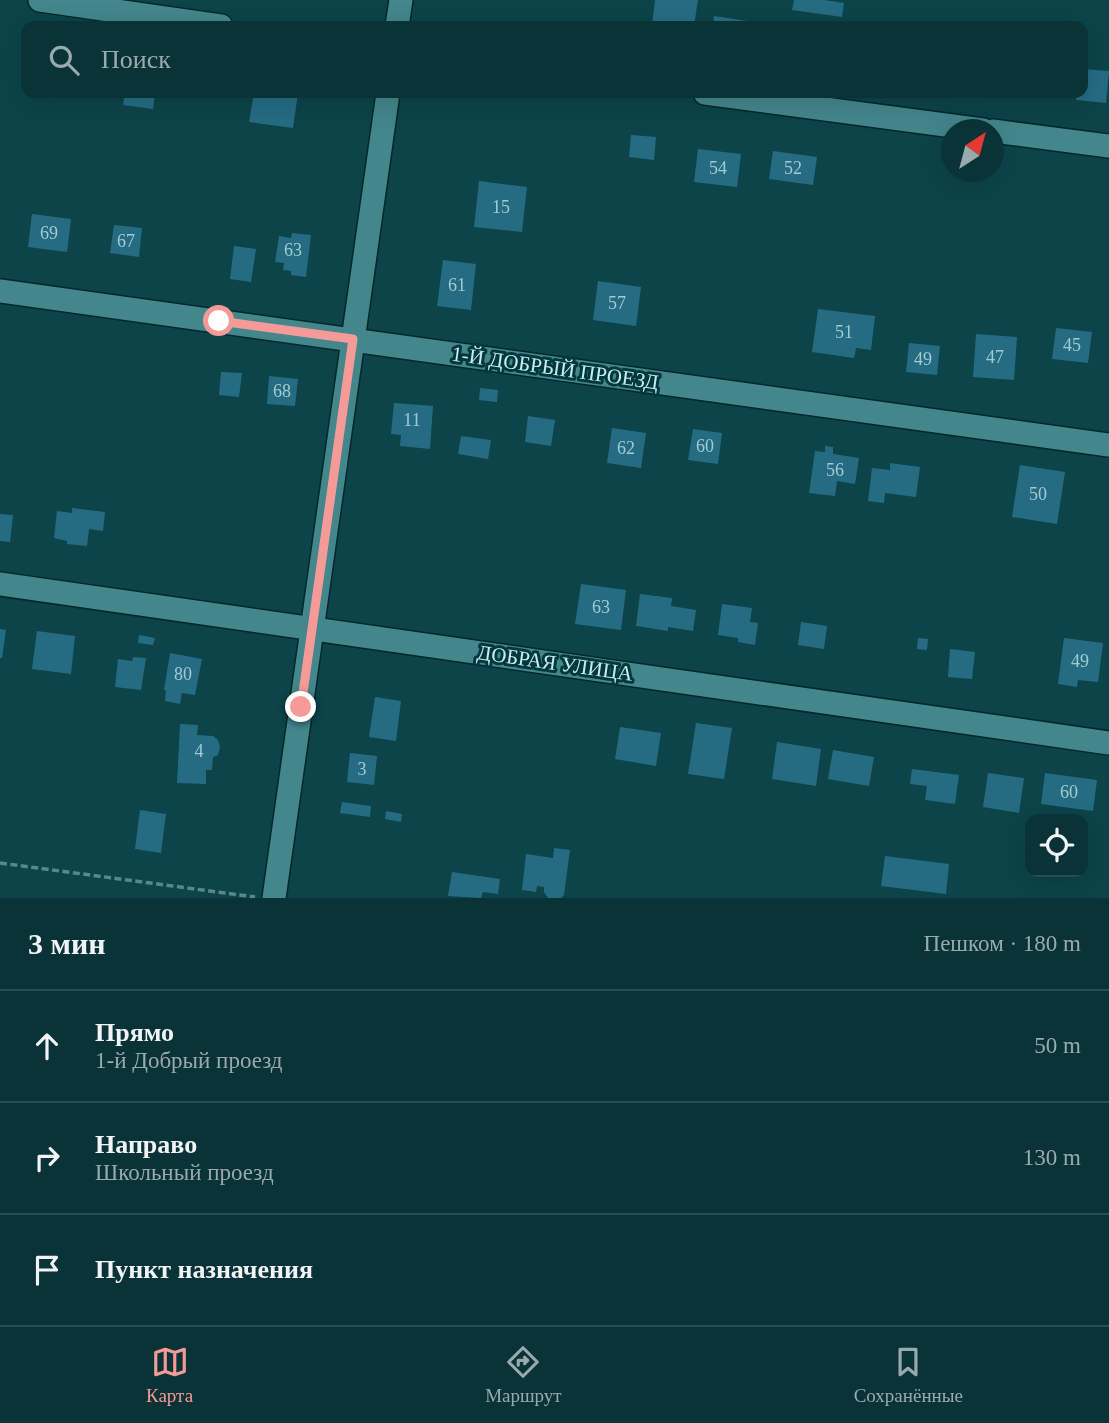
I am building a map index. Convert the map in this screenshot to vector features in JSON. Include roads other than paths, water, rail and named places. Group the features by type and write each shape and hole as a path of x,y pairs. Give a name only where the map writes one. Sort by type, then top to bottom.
{"street":[{"path":"40,0 186,21"},
{"path":"398,21 401,0"},
{"path":"274,898 387,98"},
{"path":"743,98 941,124"},
{"path":"1004,132 1109,146"},
{"name":"1-Й ДОБРЫЙ ПРОЕЗД","path":"0,291 1109,445"},
{"name":"ДОБРАЯ УЛИЦА","path":"0,584 1109,743"}]}
